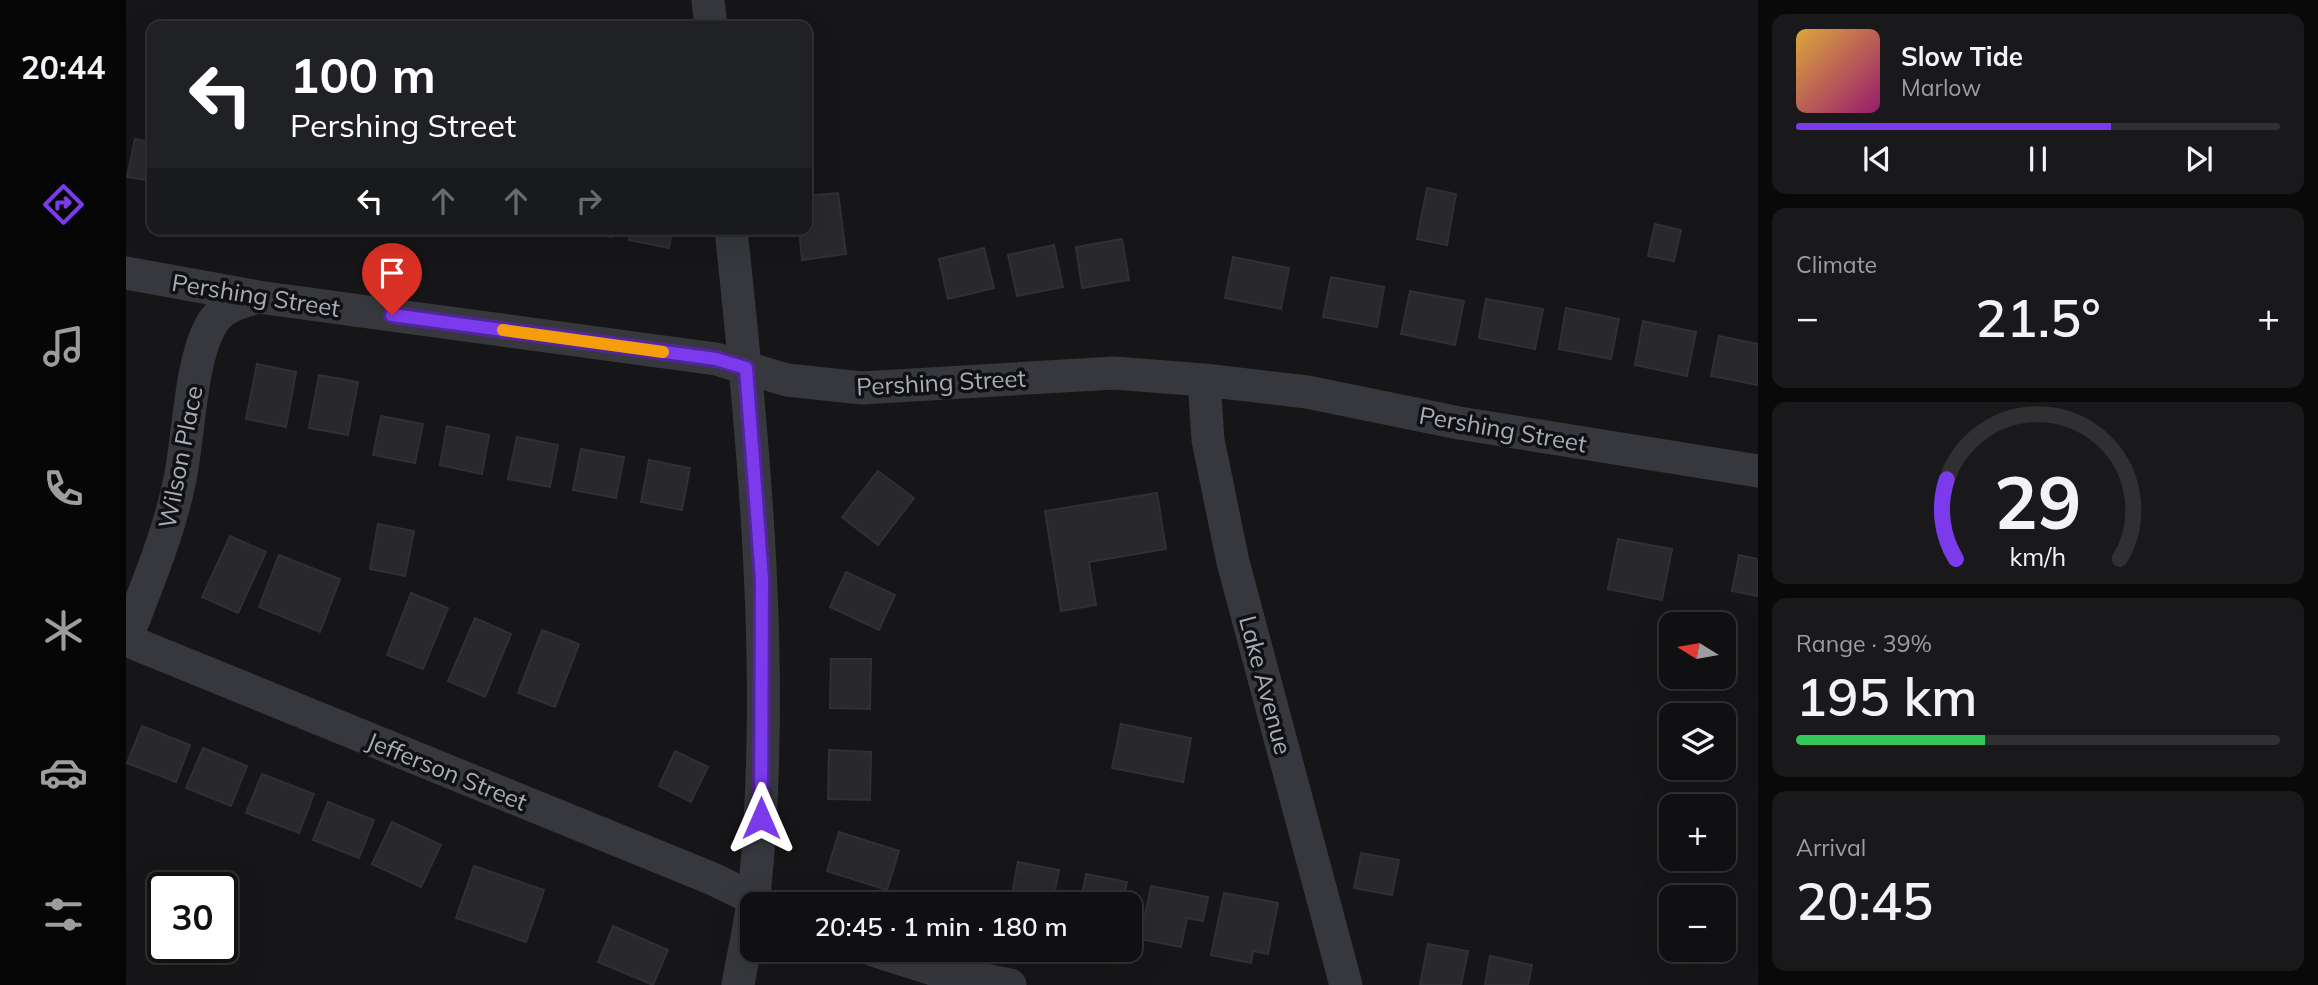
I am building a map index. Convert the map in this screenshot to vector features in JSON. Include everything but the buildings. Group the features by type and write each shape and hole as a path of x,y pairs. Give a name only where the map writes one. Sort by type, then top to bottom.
{"street":[{"path":"708,0 710,21"},
{"path":"732,235 746,368 762,579 759,892"},
{"name":"Pershing Street","path":"126,274 258,297 716,359 787,380 862,388 1114,373 1203,380 1307,392 1459,423 1758,471"},
{"name":"Wilson Place","path":"126,640 169,527 180,479 198,366 210,326 232,304 258,297"},
{"name":"Lake Avenue","path":"1203,380 1208,440 1233,562 1346,985"},
{"name":"Jefferson Street","path":"126,640 740,893"},
{"path":"738,985 744,962"},
{"path":"911,962 939,971 1010,985"}],"slow traffic":[{"path":"503,330 663,352"}],"route":[{"path":"392,315 716,359 746,368 762,579 761,818"}]}
